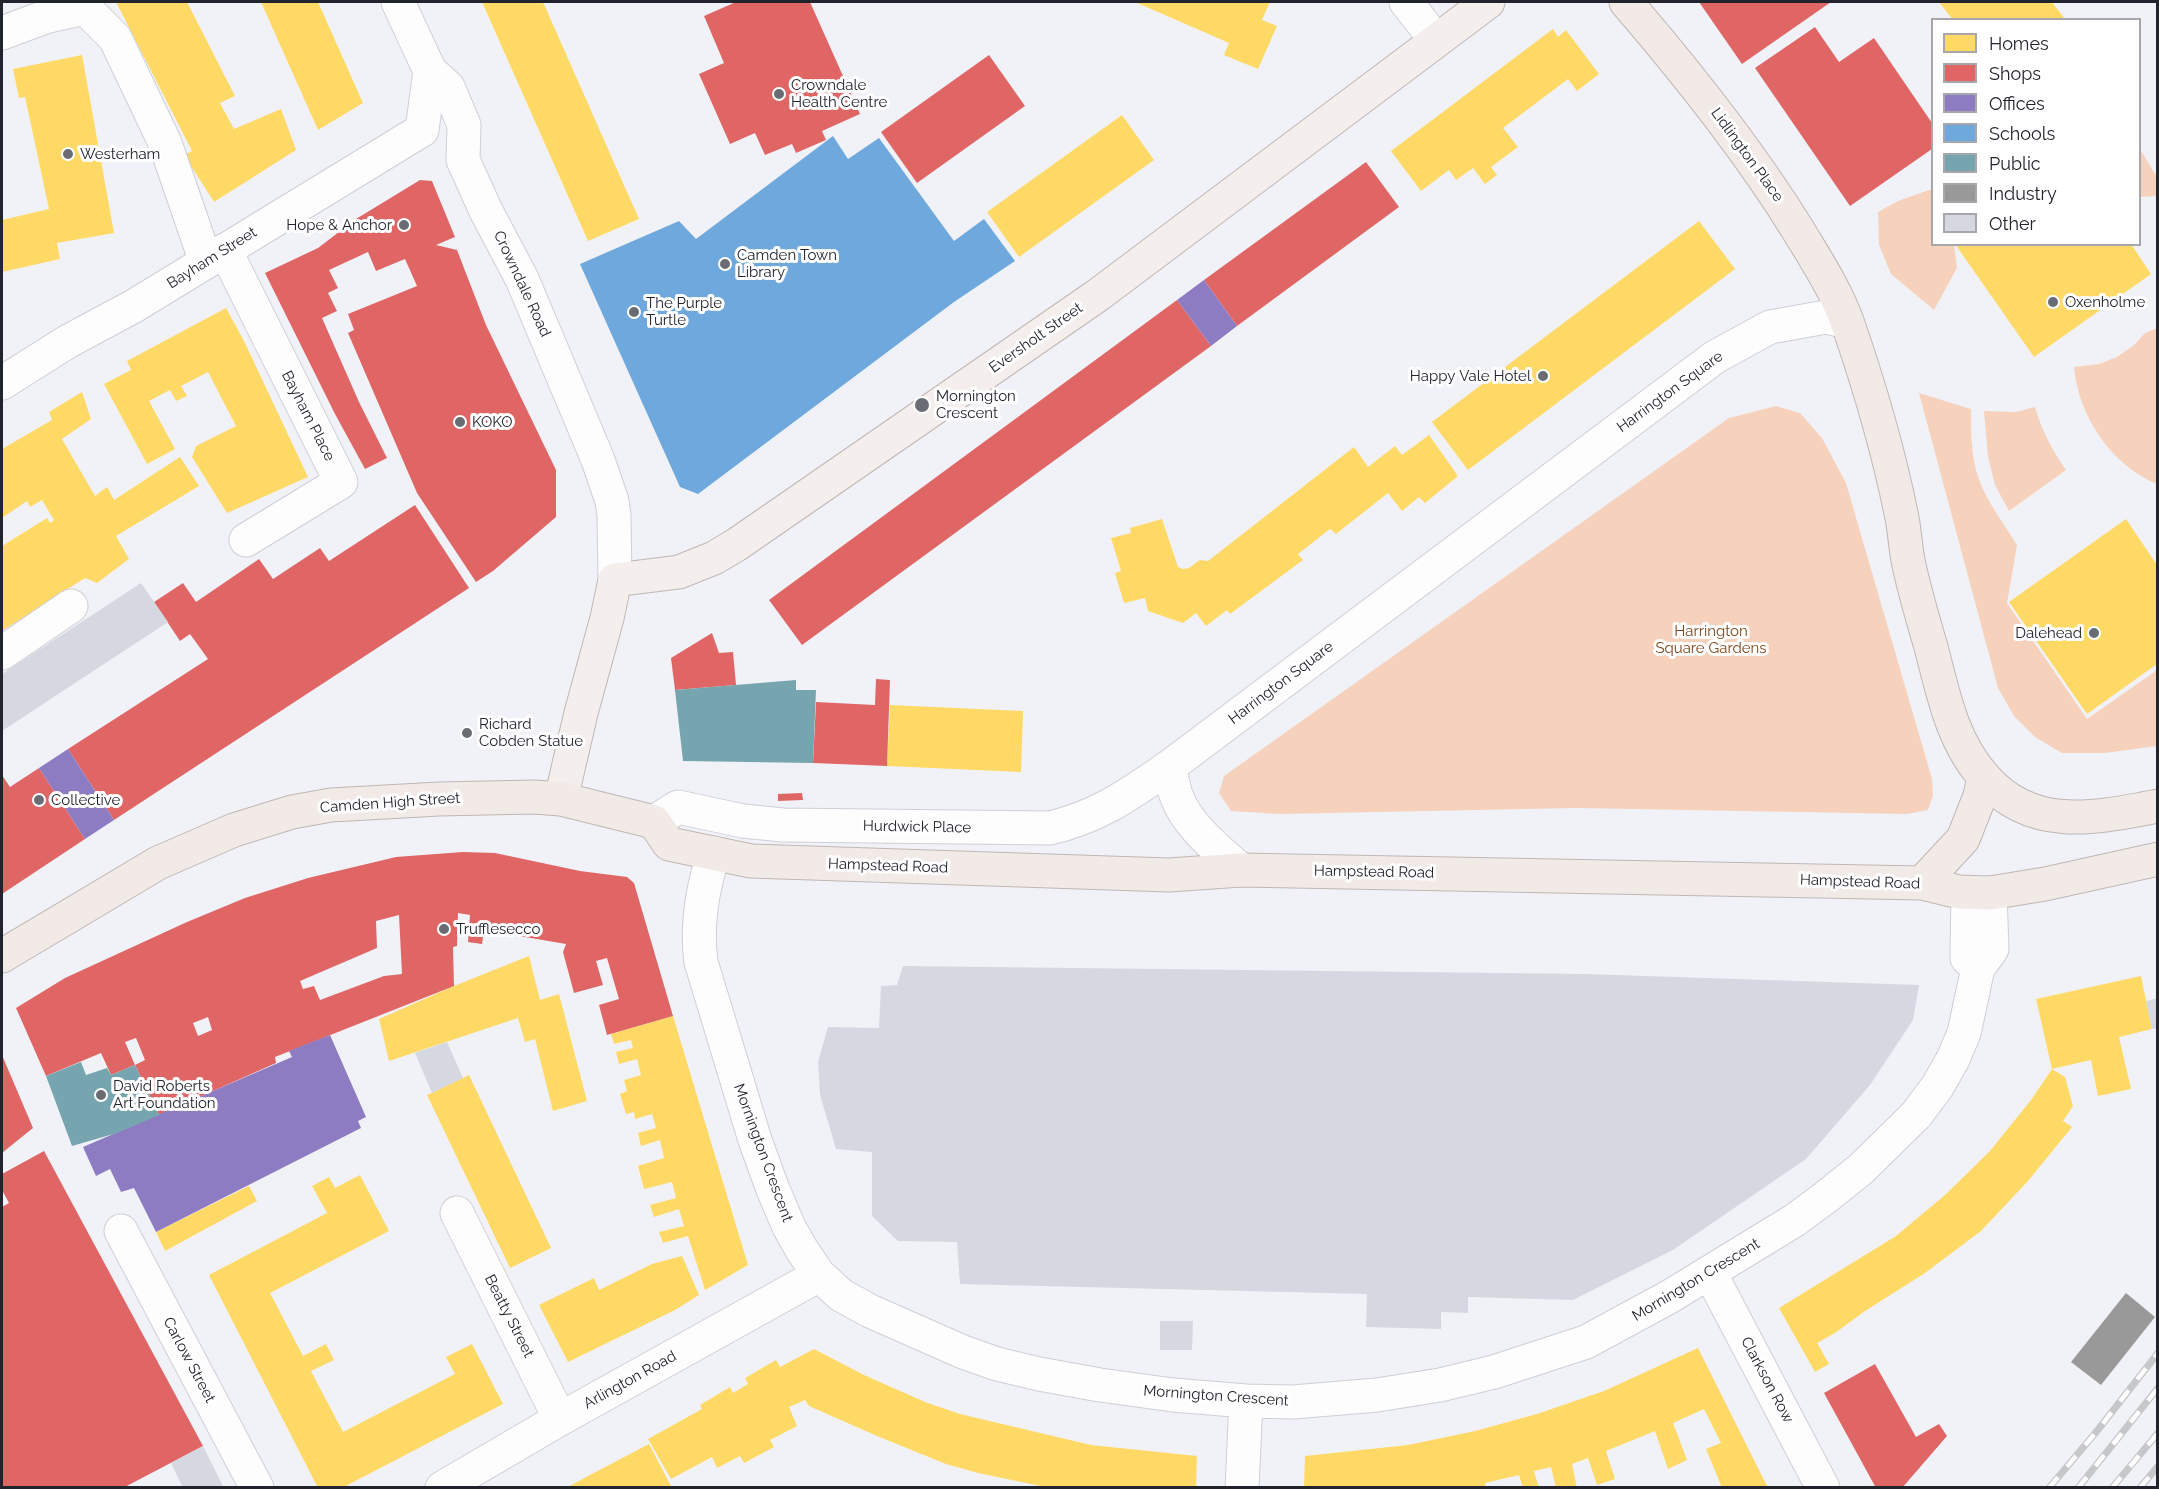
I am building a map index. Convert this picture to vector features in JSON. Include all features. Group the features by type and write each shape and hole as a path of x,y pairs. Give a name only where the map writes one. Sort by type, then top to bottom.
{"highway":[{"name":"Lidlington Place","path":"1626,2 1680,65 1772,188 1830,282 1847,322"},
{"path":"1847,322 1887,456 1902,515 1908,563 1951,720 1965,751 1984,777 2002,796 2019,806 2061,817 2099,817 2157,806"},
{"path":"1922,883 1963,839 1980,796 1984,777"},
{"name":"Camden High Street","path":"2,956 158,863 234,830 292,812 331,805 534,797 561,799 654,822"},
{"name":"Hampstead Road","path":"654,822 669,844 751,861 1169,875 1241,870 1922,883 1979,893 2045,884 2157,859"}],"main road":[{"name":"Eversholt Street","path":"615,580 679,572 714,558 736,545 1098,295 1488,2"},
{"path":"561,799 615,580"}],"street":[{"name":"Crowndale Road","path":"398,2 430,71 448,87 464,125 463,160 486,211 522,279 598,460 612,501 614,515 615,580"},
{"path":"1406,2 1436,40"},
{"name":"Bayham Place","path":"2,33 45,17 85,8 115,38 215,256 341,482 246,540"},
{"path":"430,71 422,130 444,143 463,160"},
{"name":"Bayham Street","path":"2,383 67,342 134,306 422,130"},
{"name":"Harrington Square","path":"1169,767 1715,357 1770,327 1826,317 1847,322"},
{"path":"2,653 71,606"},
{"path":"1169,767 1176,796 1184,811 1203,836 1241,870"},
{"name":"Hurdwick Place","path":"654,822 678,807 743,821 783,825 1050,828 1076,822 1112,806 1169,767"},
{"name":"Mornington Crescent","path":"714,853 702,892 698,933 701,962 754,1140 789,1227 819,1275 842,1294 870,1311 945,1345 998,1364 1100,1386 1246,1401 1293,1402 1377,1395 1440,1385 1494,1372 1586,1342 1633,1318 1795,1220 1827,1197 1860,1168 1916,1115 1937,1087 1964,1034 1978,968 1992,949 1979,893"},
{"name":"Beatty Street","path":"457,1213 560,1419"},
{"name":"Carlow Street","path":"121,1231 257,1488"},
{"name":"Clarkson Row","path":"1710,1273 1824,1488"},
{"name":"Arlington Road","path":"442,1488 560,1419 819,1275"},
{"path":"1242,1488 1246,1401"}],"green space":[{"path":"2141,151 2157,177 2157,196 2141,197"},
{"path":"1931,189 1931,246 1954,246 1957,268 1934,310 1891,274 1879,245 1878,212 1898,201"},
{"path":"2158,328 2157,484 2126,465 2100,437 2082,403 2074,367 2099,364 2117,357 2134,345 2145,333"},
{"path":"1919,393 1971,409 1972,447 1979,480 1988,500 2017,545 2007,603 2087,719 2157,670 2157,746 2105,753 2062,753 2035,737 2014,716 1998,688"},
{"name":"Harrington Square Gardens","path":"1776,406 1800,413 1822,438 1846,483 1932,779 1933,795 1928,810 1907,814 1576,808 1280,814 1231,811 1219,793 1224,776 1729,418"},
{"path":"2035,407 2048,440 2066,470 2009,511 1995,485 1988,457 1984,411 2016,412"}],"building: Homes":[{"path":"116,2 187,2 235,96 220,103 234,129 281,109 296,150 214,202 184,155 192,151"},
{"path":"261,2 318,2 363,103 318,130"},
{"path":"482,2 543,2 639,219 588,241"},
{"path":"1135,2 1270,2 1262,20 1277,26 1258,69 1224,55 1229,43"},
{"path":"1939,2 2052,2 2064,18 1951,18"},
{"path":"1553,29 1558,37 1566,30 1599,74 1577,91 1568,79 1503,128 1518,147 1491,167 1497,175 1485,184 1473,168 1456,180 1449,170 1421,191 1391,151"},
{"name":"Westerham","path":"82,55 114,233 57,243 60,259 2,272 2,220 49,209 25,97 19,98 13,69"},
{"path":"1122,115 1154,160 1019,257 987,212"},
{"path":"1699,221 1735,269 1468,470 1432,422"},
{"name":"Oxenholme","path":"1956,246 2132,246 2151,274 2034,357"},
{"path":"226,308 308,477 227,513 192,457 196,446 236,426 208,372 181,386 187,396 176,401 170,390 149,401 175,449 147,464 104,384 131,370 127,361"},
{"path":"82,392 91,419 62,439 95,496 107,487 114,500 180,457 199,486 116,536 129,559 97,583 85,578 2,631 2,546 47,518 50,523 54,520 42,500 30,507 27,501 2,518 2,449 52,420 49,412"},
{"path":"1429,435 1458,476 1425,503 1419,497 1402,511 1388,493 1336,534 1330,529 1298,554 1303,560 1230,614 1227,610 1206,626 1196,613 1183,623 1148,611 1145,598 1124,603 1115,573 1121,571 1111,538 1131,533 1130,528 1162,519 1178,567 1189,568 1200,560 1208,561 1354,447 1368,467 1395,446 1402,455"},
{"name":"Dalehead","path":"2126,519 2157,565 2157,664 2087,714 2009,602"},
{"path":"852,539 885,584 857,604 825,559"},
{"path":"890,705 1023,711 1021,772 887,766"},
{"path":"529,956 540,1000 559,994 587,1101 553,1111 535,1039 525,1042 518,1018 389,1061 379,1019"},
{"path":"2141,976 2152,1029 2119,1037 2131,1089 2098,1096 2091,1060 2052,1069 2036,999"},
{"path":"673,1016 748,1265 705,1290 688,1236 663,1243 659,1232 684,1226 679,1209 654,1217 650,1205 676,1198 672,1182 644,1189 638,1166 664,1158 660,1140 641,1146 638,1133 656,1128 652,1114 635,1119 634,1112 626,1114 620,1094 627,1091 624,1080 641,1075 637,1059 619,1064 616,1052 633,1048 631,1040 614,1044 611,1034"},
{"path":"2052,1069 2065,1077 2073,1106 2063,1121 2072,1127 2028,1181 1981,1231 1925,1273 1817,1343 1829,1364 1815,1372 1779,1308 1896,1236 1945,1195 1990,1151 2031,1100"},
{"path":"469,1075 551,1248 510,1268 427,1095"},
{"path":"360,1175 389,1231 270,1293 303,1356 326,1344 334,1360 311,1371 343,1432 455,1374 446,1357 472,1344 503,1404 342,1488 318,1488 209,1275 327,1213 312,1186 329,1177 335,1188"},
{"path":"249,1186 257,1201 165,1251 156,1232"},
{"path":"682,1256 699,1295 675,1310 568,1362 539,1305 594,1278 599,1290 652,1264"},
{"path":"1698,1348 1768,1488 1722,1488 1706,1449 1721,1443 1704,1409 1673,1423 1687,1460 1668,1469 1655,1431 1606,1451 1615,1479 1597,1485 1588,1458 1572,1464 1577,1488 1556,1488 1551,1467 1534,1471 1539,1488 1523,1488 1519,1475 1485,1483 1486,1488 1304,1488 1305,1456 1408,1445 1475,1431 1537,1414 1604,1391"},
{"path":"814,1349 864,1375 925,1402 960,1414 1091,1445 1197,1456 1196,1488 1050,1488 978,1473 946,1464 877,1436 809,1406 805,1400 789,1407 797,1426 770,1440 774,1447 744,1463 740,1456 717,1468 712,1457 671,1479 648,1439 702,1409 700,1405 730,1387 733,1393 748,1384 745,1378 776,1360 780,1367"},
{"path":"649,1444 672,1488 566,1488 590,1475"}],"building: Shops":[{"name":"Crowndale Health Centre","path":"736,2 810,2 860,114 822,131 826,140 796,153 792,144 765,155 755,133 730,144 699,74 724,63 704,16"},
{"path":"1699,2 1831,2 1742,64"},
{"path":"1815,27 1839,62 1874,38 1931,122 1931,150 1850,206 1755,68"},
{"path":"989,55 1025,106 917,183 881,132"},
{"path":"1366,162 1399,207 1237,326 1204,280"},
{"path":"420,180 432,181 455,237 436,245 457,250 486,325 556,470 556,517 493,571 476,582 417,493 348,333 354,330 348,314 417,286 405,259 376,271 368,252 329,270 338,288 328,293 337,311 322,318 359,402 387,458 365,469 265,273 318,248 356,219"},
{"path":"1177,300 1211,346 802,645 769,600"},
{"path":"415,505 469,588 114,820 68,749 208,659 190,634 180,641 154,602 183,583 196,602 259,559 273,579 320,548 329,561"},
{"path":"712,633 719,653 733,652 736,685 675,690 671,658"},
{"path":"876,679 890,680 887,766 813,763 816,702 875,705"},
{"path":"39,768 85,839 2,894 2,775 10,787"},
{"path":"802,793 803,800 778,801 778,794"},
{"path":"463,852 495,853 580,871 627,877 634,883 673,1016 607,1035 599,1005 619,999 607,958 596,961 603,985 574,993 563,952 566,944 484,930 482,944 468,942 470,915 458,913 457,946 453,947 454,986 275,1057 276,1063 159,1115 135,1065 111,1075 101,1053 46,1076 16,1008 65,978 245,898 308,878 396,857","holes":["399,915 402,974 384,976 320,1000 314,986 303,989 300,981 377,948 376,921","208,1017 212,1030 198,1036 193,1023","136,1038 145,1060 135,1065 125,1042"]},
{"path":"2,1055 33,1128 2,1153"},
{"path":"44,1151 203,1446 123,1488 2,1488 2,1207 9,1203 2,1190 2,1174"},
{"path":"1875,1364 1916,1437 1939,1424 1947,1436 1902,1488 1876,1488 1824,1393"}],"building: Offices":[{"path":"1204,280 1237,326 1211,346 1177,300"},
{"path":"68,749 114,820 85,839 39,768"},
{"path":"330,1035 366,1117 358,1121 361,1128 156,1232 134,1188 121,1192 110,1169 96,1176 83,1147 292,1057 289,1051"}],"building: Schools":[{"path":"833,136 848,159 879,138 954,241 984,219 1015,261 954,302 698,494 680,487 580,264 679,221 696,239"}],"building: Public":[{"path":"796,680 796,690 816,690 813,763 683,761 675,690"},
{"name":"David Roberts Art Foundation","path":"81,1062 86,1075 107,1068 111,1075 135,1065 159,1115 117,1133 72,1146 46,1076"}],"building: Industry":[{"path":"2126,1293 2155,1317 2101,1385 2071,1362"}],"building: Other":[{"path":"141,583 168,622 2,731 2,674"},
{"path":"903,966 1585,974 1919,985 1913,1020 1870,1085 1806,1159 1673,1250 1573,1300 1468,1297 1468,1313 1441,1312 1441,1329 1366,1327 1367,1294 960,1284 957,1242 898,1241 872,1216 872,1152 836,1149 820,1095 818,1062 828,1027 879,1028 881,986 897,985"},
{"path":"2158,998 2158,1028 2152,1029 2146,1001"},
{"path":"447,1042 463,1078 432,1093 415,1053"},
{"path":"1160,1321 1193,1321 1192,1350 1160,1350"},
{"path":"203,1446 224,1488 183,1488 171,1463"}],"railway":[{"path":"2049,1488 2158,1353"},
{"path":"2078,1488 2158,1388"},
{"path":"2112,1488 2158,1433"},
{"path":"2140,1488 2158,1466"}],"place":[{"name":"Crowndale Health Centre","path":"779,94"},
{"name":"Westerham","path":"68,154"},
{"name":"Hope & Anchor","path":"404,225"},
{"name":"Camden Town Library","path":"725,264"},
{"name":"Oxenholme","path":"2053,302"},
{"name":"The Purple Turtle","path":"634,312"},
{"name":"Happy Vale Hotel","path":"1543,376"},
{"name":"Mornington Crescent","path":"922,405"},
{"name":"KOKO","path":"460,422"},
{"name":"Dalehead","path":"2094,633"},
{"name":"Richard Cobden Statue","path":"467,733"},
{"name":"Collective","path":"39,800"},
{"name":"Trufflesecco","path":"444,929"},
{"name":"David Roberts Art Foundation","path":"101,1095"}]}
